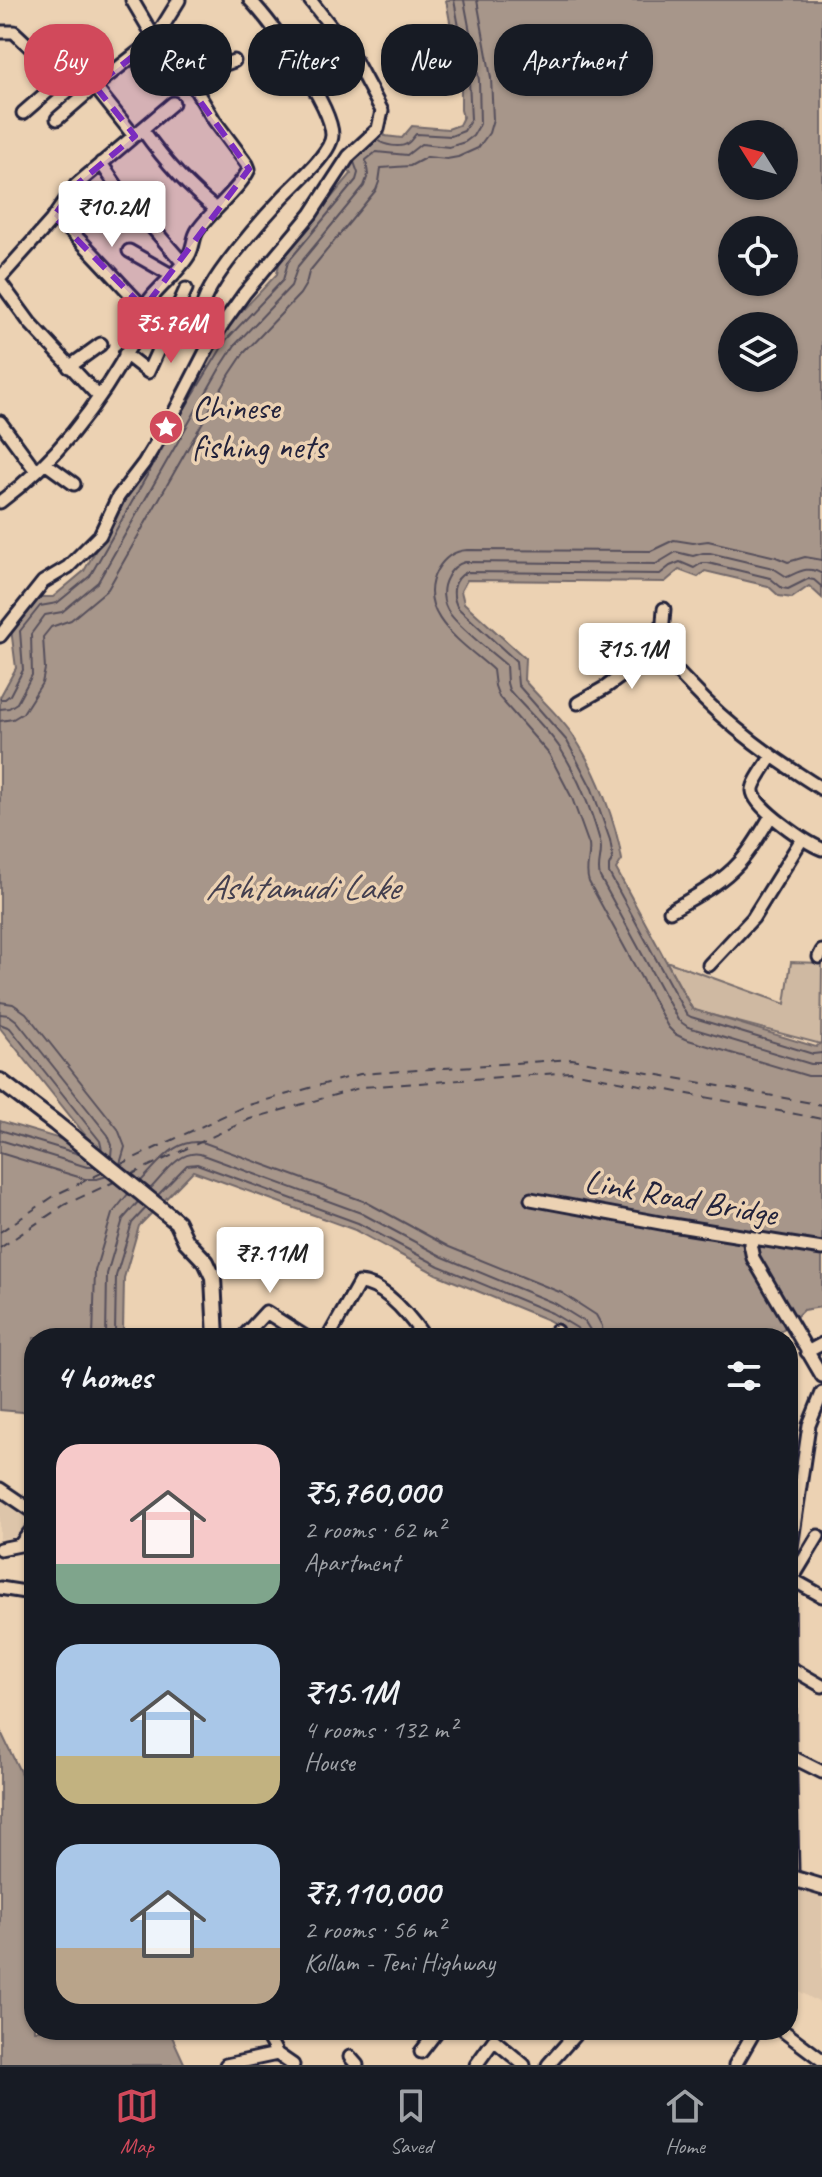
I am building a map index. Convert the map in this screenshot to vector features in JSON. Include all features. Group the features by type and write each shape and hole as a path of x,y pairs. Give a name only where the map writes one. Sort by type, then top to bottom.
{"main road":[{"path":"0,1081 177,1222 186,1241 206,1262 213,1277 216,1328"},
{"path":"798,1879 822,1887"}],"street":[{"path":"132,0 146,24"},
{"path":"164,24 179,0"},
{"path":"221,327 203,310 213,283 252,231 316,162 330,144 332,136 326,112 290,50 250,0"},
{"path":"0,636 43,582 68,567 100,535 118,497 144,463 221,327 244,294 311,214 349,156 378,129 382,111 350,51 310,0"},
{"path":"0,32 14,32 24,41"},
{"path":"114,71 130,59"},
{"path":"23,113 42,96"},
{"path":"57,119 83,96"},
{"path":"104,96 194,192 216,209"},
{"path":"0,502 67,439 99,397 137,336 144,308 190,253 195,233 246,176 249,169 247,164 199,96"},
{"path":"99,397 30,323 0,280 76,185 173,103"},
{"path":"101,163 118,188 183,263"},
{"path":"108,222 135,208"},
{"path":"54,216 144,308"},
{"path":"129,251 173,276"},
{"path":"125,354 148,372 186,289"},
{"path":"69,367 101,344"},
{"path":"0,422 40,467 74,484"},
{"path":"664,609 667,658 725,720 771,757 822,789"},
{"path":"578,703 664,645"},
{"path":"771,757 752,791 771,816 802,839 822,849"},
{"path":"670,911 737,865 771,816"},
{"path":"709,965 753,918 802,839"},
{"name":"Link Road Bridge","path":"531,1199 822,1249"},
{"path":"756,1238 750,1244 753,1258 794,1328"},
{"path":"334,1328 359,1283 373,1285 401,1307 417,1328"},
{"path":"251,1328 266,1312 291,1328"},
{"path":"798,1335 822,1376"},
{"path":"807,1352 822,1344"},
{"path":"798,1514 809,1425 822,1393"},
{"path":"0,1489 24,1505"},
{"path":"798,1566 818,1536"},
{"path":"0,1549 20,1545 24,1540"},
{"path":"798,1582 822,1596"},
{"path":"0,1588 24,1592"},
{"path":"798,1672 822,1686"},
{"path":"798,1760 822,1772"},
{"path":"269,2040 277,2054 293,2065"},
{"path":"421,2052 430,2040"},
{"path":"476,2065 494,2040 524,2065"},
{"path":"548,2065 570,2040"},
{"path":"735,2065 749,2040"},
{"path":"795,2040 822,2060"},
{"path":"226,2065 277,2054"}],"highlighted area":[{"path":"155,39 249,169 144,308 54,216 76,185 135,136 95,86"}],"shaded area":[{"path":"666,961 785,1004 791,962 822,963 821,1044 693,1010"},
{"path":"0,1498 24,1514 24,1526 16,1537 0,1539"},
{"path":"798,1885 822,1892 822,2004 798,1991"}],"water":[{"name":"Ashtamudi Lake","path":"446,0 822,0 822,598 809,586 792,598 779,596 768,586 705,571 698,577 679,570 665,582 467,580 461,591 464,603 525,658 524,680 563,722 582,750 615,829 622,860 616,869 692,1009 816,1047 822,1042 822,1307 803,1310 784,1328 561,1328 436,1274 355,1230 193,1171 139,1226 124,1278 123,1328 24,1328 24,1412 0,1410 0,1121 97,1150 0,1028 0,697 16,668 11,629 36,597 53,597 84,571 220,334 277,274 280,259 351,174 342,157 382,124 385,136 402,138 412,126 448,129 459,125 463,117 461,96 478,96 478,24 450,24"},
{"path":"0,1730 24,1780 24,2040 174,2040 185,2065 0,2065"}],"ferry route":[{"path":"119,1165 245,1106 360,1074 572,1059 822,1105"},
{"path":"130,1175 250,1119 363,1087 571,1072 822,1119"},
{"path":"0,1232 57,1194 106,1171"},
{"path":"0,1248 64,1205 116,1181"}],"place":[{"name":"Chinese fishing nets","path":"166,427"}]}
